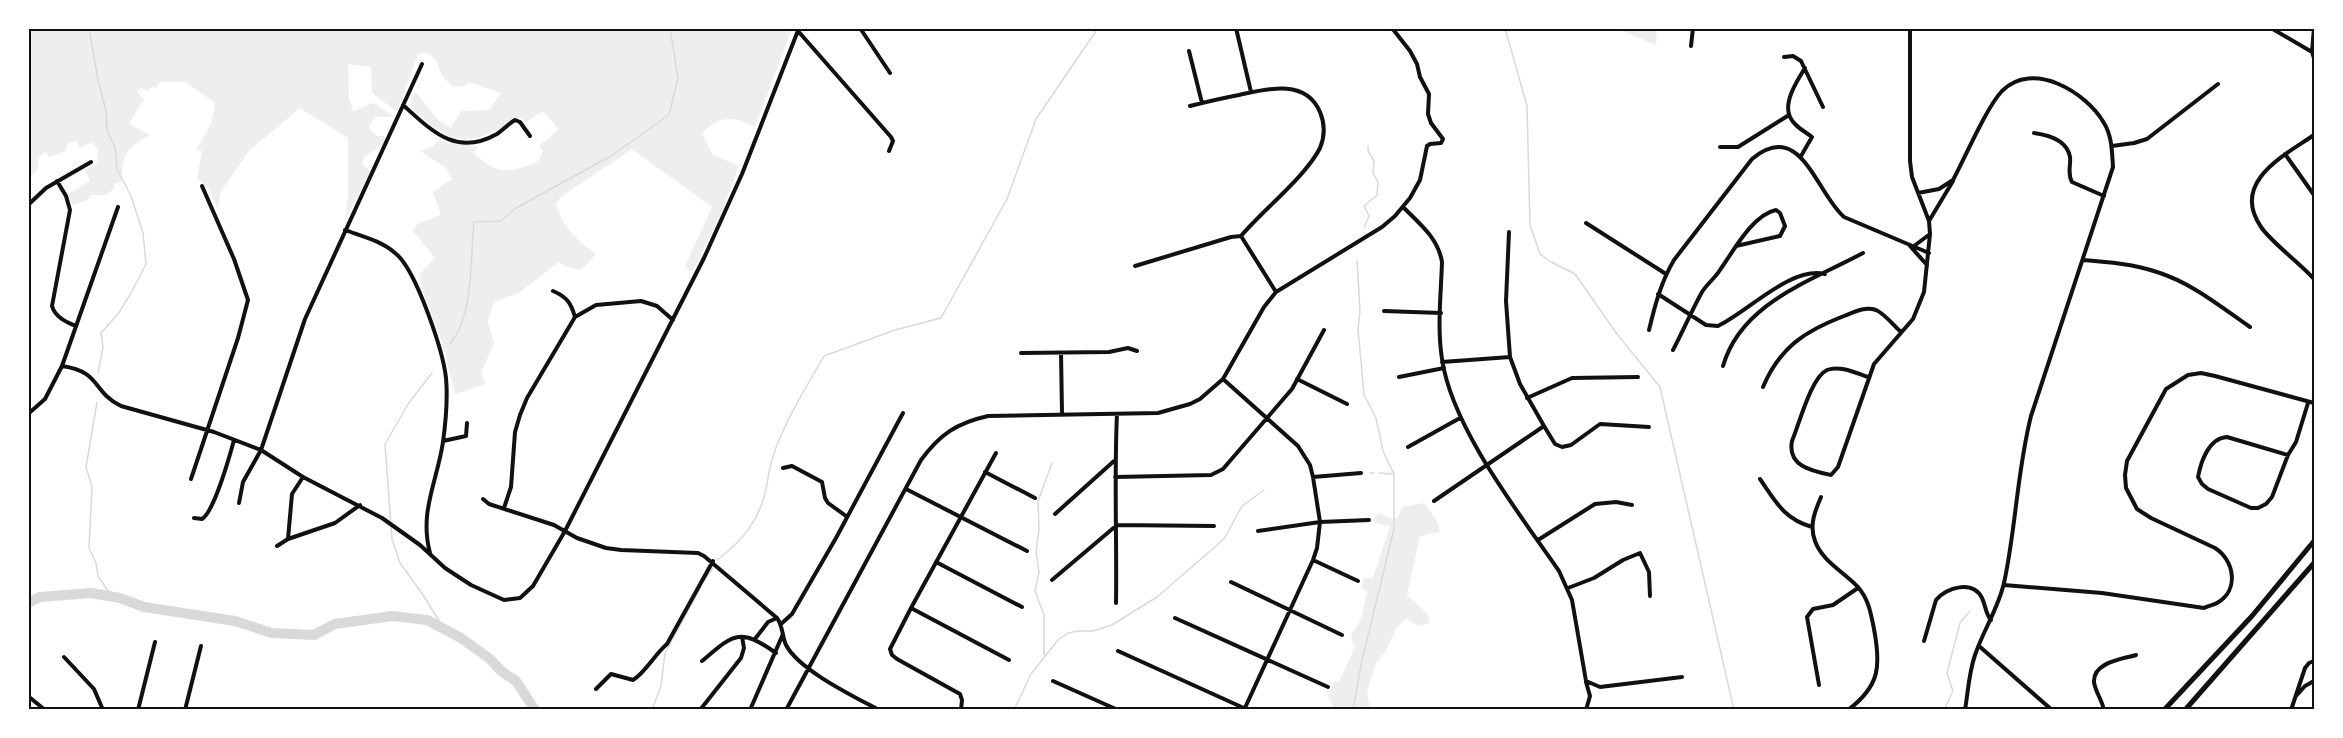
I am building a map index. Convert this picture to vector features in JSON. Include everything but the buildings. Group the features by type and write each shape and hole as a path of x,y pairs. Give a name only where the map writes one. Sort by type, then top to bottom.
{"main road":[{"path":"2164,710 2252,616 2314,541"},
{"path":"2185,710 2314,563"}],"street":[{"path":"860,28 890,73"},
{"path":"1236,28 1251,92"},
{"path":"786,710 921,460 941,436 965,422 988,416 1158,413 1190,404 1200,399 1223,379 1264,307 1276,292 1382,227 1403,207 1420,180 1429,144 1441,143 1442,136 1431,123 1428,114 1429,94 1420,77 1417,64 1392,28"},
{"path":"1691,46 1693,28"},
{"path":"1868,377 1836,368 1826,370 1820,376 1814,384 1792,441 1790,450 1793,458 1817,472 1831,475 1838,467 1868,377 1883,352 1908,326 1918,309 1924,292 1930,234 1929,221 1912,177 1910,161 1910,28"},
{"path":"2271,28 2312,52"},
{"path":"2314,28 2312,52 2314,58"},
{"path":"62,366 86,372 109,399 121,406 207,430 261,450 303,477 382,518 471,585 504,600 512,601 526,594 533,586 565,531 673,320 724,216 767,114 798,30 891,137 889,151"},
{"path":"1189,51 1202,103"},
{"path":"1784,57 1798,57 1823,107"},
{"path":"239,503 243,482 261,450 305,319 422,64"},
{"path":"1801,156 1812,137 1794,123 1789,115 1791,96 1805,68"},
{"path":"1929,221 2002,92 2023,80 2036,78 2050,81 2088,102 2105,124 2112,146 2113,167 2024,445 2011,549 2004,585 1971,670 1965,710"},
{"path":"2112,146 2134,144 2147,139 2218,84"},
{"path":"1135,266 1241,236 1311,161 1323,138 1324,127 1319,109 1301,93 1278,87 1190,106"},
{"path":"403,105 437,134 459,143 475,142 494,136 515,120 520,122 530,136"},
{"path":"1720,147 1738,147 1789,115"},
{"path":"2034,133 2044,134 2062,143 2070,156 2068,175 2072,182 2104,196"},
{"path":"2314,135 2267,167 2259,177 2254,191 2254,210 2261,227 2314,279"},
{"path":"1649,330 1658,294 1666,274 1752,159 1761,151 1778,147 1801,156 1834,209 1844,217 1929,253"},
{"path":"2285,154 2314,195"},
{"path":"28,205 57,181 91,162"},
{"path":"1918,193 1939,189 1953,180"},
{"path":"57,181 66,196 70,210 52,306 59,317 76,326"},
{"path":"191,479 238,338 248,300 234,259 202,186"},
{"path":"28,414 45,399 62,366 118,207"},
{"path":"1403,207 1429,234 1440,252 1442,262 1442,362 1460,418 1487,464 1568,588 1586,681 1590,691 1586,710"},
{"path":"1673,350 1703,290 1719,272 1736,246 1770,211 1776,210 1780,213 1785,226 1780,236 1736,246"},
{"path":"1586,223 1666,274"},
{"path":"345,230 395,252 403,260 412,276 443,362 447,394 443,441 425,519 430,554"},
{"path":"1509,232 1506,301 1510,357 1527,398 1555,444 1562,447 1571,445 1600,424 1649,427"},
{"path":"1911,246 1930,234"},
{"path":"1241,236 1276,292"},
{"path":"1911,246 1928,266"},
{"path":"1723,366 1736,335 1758,311 1798,286 1863,254"},
{"path":"2083,260 2129,265 2159,272 2192,287 2250,327"},
{"path":"1658,294 1706,325 1718,326 1795,277 1811,272 1825,273"},
{"path":"553,291 570,302 575,317"},
{"path":"504,508 511,487 515,432 520,416 527,398 575,317 596,305 641,301 657,306 673,320"},
{"path":"1763,387 1771,370 1786,350 1797,339 1817,326 1858,310 1869,309 1880,313 1900,332"},
{"path":"1384,311 1441,313"},
{"path":"1115,477 1217,473 1232,460 1292,389 1324,330"},
{"path":"1021,353 1109,352 1128,348 1137,351"},
{"path":"1061,353 1062,414"},
{"path":"1442,362 1510,357"},
{"path":"1399,377 1444,368"},
{"path":"2004,585 2102,593 2204,608 2218,603 2231,587 2230,563 2224,554 2215,548 2137,509 2126,488 2124,475 2127,461 2166,389 2188,375 2200,373 2215,376 2314,403"},
{"path":"1527,398 1572,378 1638,377"},
{"path":"1118,651 1245,709 1313,560 1320,522 1310,465 1298,446 1223,379"},
{"path":"1297,379 1347,404"},
{"path":"2288,455 2227,437 2219,437 2208,451 2198,477 2208,489 2251,508 2258,508 2266,504 2272,497 2288,455 2296,442 2308,403"},
{"path":"781,624 792,615 903,413"},
{"path":"1116,603 1117,414"},
{"path":"1408,447 1460,418"},
{"path":"443,441 466,436 467,423"},
{"path":"1434,501 1544,426"},
{"path":"194,518 202,519 209,512 234,440"},
{"path":"961,710 960,694 892,655 892,642 996,453"},
{"path":"1055,514 1115,461"},
{"path":"783,468 792,466 822,482 828,503 847,517"},
{"path":"985,472 1035,498"},
{"path":"1313,477 1361,473"},
{"path":"288,539 292,495 303,477"},
{"path":"1760,479 1775,501 1795,522 1812,527"},
{"path":"906,489 1027,551"},
{"path":"1821,497 1812,527 1818,549 1858,588 1867,600 1878,654 1878,670 1869,690 1848,710"},
{"path":"483,499 489,504 554,525 577,538 606,548 698,552 713,561 777,618 787,645 808,666 823,678 879,710"},
{"path":"1538,540 1595,504 1616,502 1632,505"},
{"path":"277,546 288,539 335,523 360,506"},
{"path":"1258,531 1320,522 1368,520"},
{"path":"1052,580 1118,525 1214,526"},
{"path":"1568,588 1594,578 1623,560 1640,553 1649,572 1650,596"},
{"path":"1313,560 1358,581"},
{"path":"596,689 611,674 633,680 637,677 656,653 667,644 713,561"},
{"path":"936,562 1022,607"},
{"path":"1231,582 1342,635"},
{"path":"1924,641 1936,600 1940,595 1957,587 1973,590 1980,595 1986,614 1991,620"},
{"path":"1819,685 1807,617 1809,612 1833,605 1858,588"},
{"path":"911,608 1009,660"},
{"path":"755,639 768,622 777,618"},
{"path":"1175,618 1328,687"},
{"path":"750,710 783,634"},
{"path":"700,710 741,658 744,648 742,637"},
{"path":"702,661 728,640 742,637 755,639 776,653"},
{"path":"138,710 154,642"},
{"path":"185,710 201,646"},
{"path":"1979,646 2052,710"},
{"path":"2104,710 2094,683 2099,669 2108,663 2136,655"},
{"path":"64,657 94,689 103,710"},
{"path":"2291,710 2304,668 2314,662"},
{"path":"1586,681 1600,687 1682,677"},
{"path":"1053,681 1118,710"},
{"path":"2295,696 2314,681"},
{"path":"1085,695 1087,687"},
{"path":"28,696 45,710"}],"shaded area":[{"path":"29,29 792,29 755,127 727,119 715,123 702,133 713,155 739,166 721,214 694,269 690,272 685,266 712,207 632,149 561,197 556,204 562,219 572,233 596,254 581,270 567,267 559,262 520,292 494,302 488,321 494,343 481,373 485,384 455,394 442,342 419,275 435,258 412,230 419,223 441,215 433,192 452,179 446,168 420,151 440,140 479,147 473,152 496,169 511,170 528,166 538,162 543,151 539,146 559,129 543,111 526,122 521,117 474,138 451,137 409,106 415,91 438,120 451,128 461,111 489,110 501,93 469,82 464,86 453,87 442,76 436,60 428,53 418,54 397,112 372,93 371,67 348,64 349,98 353,111 374,103 394,117 374,117 369,128 377,136 385,136 384,143 364,157 362,164 370,172 345,221 348,194 348,138 300,108 249,151 221,191 218,210 209,189 197,179 202,151 196,150 211,124 215,103 186,82 160,82 157,88 151,87 147,91 141,88 137,92 144,99 129,124 150,135 130,148 124,159 121,182 114,184 114,189 105,195 91,195 88,200 72,205 68,194 90,181 85,170 97,163 98,149 92,142 80,148 77,141 67,143 66,151 50,157 45,152 39,157 38,168 29,180"},
{"path":"1617,29 1657,29 1656,45"},
{"path":"1424,503 1437,521 1440,532 1420,536 1407,595 1428,615 1430,623 1418,626 1406,619 1397,627 1387,649 1376,663 1367,692 1370,709 1334,709 1328,696 1333,683 1339,682 1355,647 1351,638 1361,620 1367,591 1361,588 1364,578 1373,578 1390,526 1372,522 1378,513 1393,519 1397,518 1403,507"}],"waterway":[{"path":"89,28 106,111 107,131 115,147 117,169 131,196 143,233 146,264 118,314 101,333 103,347 98,373"},
{"path":"450,344 458,332 467,303 474,222 501,221 516,208 611,156 669,115 678,78 670,28"},
{"path":"717,560 741,539 758,513 783,430 824,356 895,330 941,318 1007,199 1036,119 1098,28"},
{"path":"1505,28 1527,106 1530,225 1540,254 1575,274 1617,334 1660,387 1734,710"},
{"path":"1364,227 1369,216 1364,206 1377,195 1378,182 1373,173 1374,161 1368,151 1368,146"},
{"path":"1353,710 1362,660 1394,529 1394,474 1383,451 1376,418 1364,395 1358,329 1360,311 1357,261"},
{"path":"432,373 408,404 385,444 392,539 400,563 443,627"},
{"path":"97,402 86,467 92,487 89,548 96,563 98,576 112,597"},
{"path":"1044,655 1044,615 1035,591 1039,572 1036,551 1039,530 1038,501 1052,463"},
{"path":"1379,473 1393,474"},
{"path":"1014,710 1031,674 1058,640 1068,633 1093,631 1112,625 1157,597 1224,539 1242,506 1264,490"},
{"path":"703,582 713,568"},
{"path":"652,710 661,686 665,653 701,587"},
{"path":"28,603 40,597 91,593 120,598 144,607 235,621 272,633 314,635 335,624 392,616 427,620 461,638 490,659 501,671 516,681 535,710"},
{"path":"28,596 32,602"},
{"path":"1944,710 1953,691 1947,673 1960,623 1970,611"}]}
